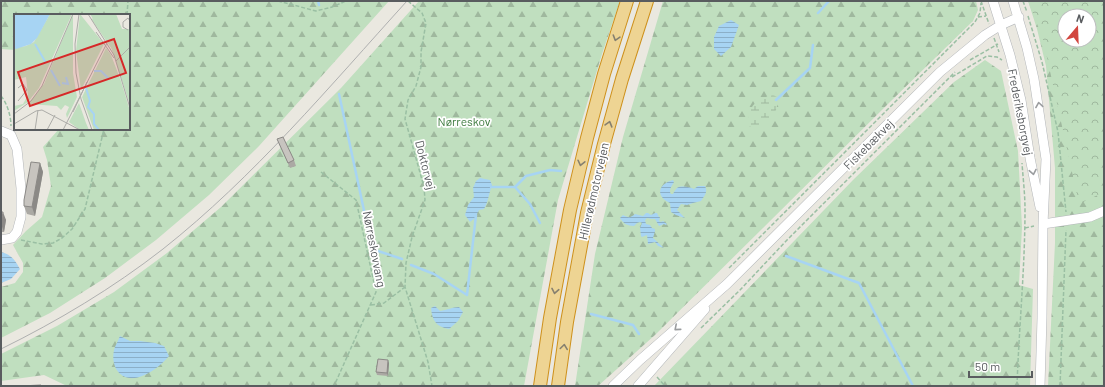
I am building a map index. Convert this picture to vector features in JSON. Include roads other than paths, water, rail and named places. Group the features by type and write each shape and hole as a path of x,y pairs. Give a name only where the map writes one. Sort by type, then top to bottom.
{"highway":[{"name":"Hillerødmotorvejen","path":"540,386 550,318 570,210 604,74 627,1"},
{"name":"Hillerødmotorvejen","path":"558,386 567,322 587,213 622,79 647,1"}],"street":[{"name":"Frederiksborgvej","path":"993,1 1010,55 1021,100 1043,224"},
{"name":"Frederiksborgvej","path":"1013,1 1019,17 1034,79 1046,159 1043,224 1040,386"},
{"name":"Fiskebækvej","path":"613,386 640,360 727,284 940,72 985,35 1001,25 1019,17"},
{"path":"1,131 11,135 17,149 21,188 21,218 17,232 12,238 1,240"},
{"path":"1043,224 1090,217 1104,211"},
{"name":"Fiskebækvej","path":"638,386 727,284"}],"water":[{"path":"731,20 739,25 731,47 721,56 714,49 714,37 719,26"},
{"path":"480,178 490,180 492,185 487,204 484,209 479,210 475,218 470,222 465,215 468,205 474,197 473,188 476,181"},
{"path":"673,180 674,182 670,190 671,194 673,194 677,188 681,187 694,189 698,186 705,186 706,188 706,194 701,201 687,205 681,204 677,210 685,218 671,212 670,203 660,194 660,190 664,184"},
{"path":"646,213 651,215 657,213 660,217 659,221 663,221 667,224 659,226 655,219 647,218 645,220 646,224 655,229 653,238 664,248 658,246 655,242 648,244 647,235 641,236 640,228 642,223 637,223 634,226 627,225 620,218 623,215 627,217 635,214 643,216"},
{"path":"1,252 13,258 20,269 11,279 1,283"},
{"path":"435,306 440,311 459,307 463,312 458,321 449,329 438,325 432,316 431,308"},
{"path":"120,336 130,341 155,343 164,346 169,356 157,368 142,376 129,378 124,376 116,369 113,357 114,348"}],"waterway":[{"path":"318,1 319,5"},
{"path":"818,13 829,1"},
{"path":"776,100 810,68 813,45"},
{"path":"339,94 380,285"},
{"path":"515,187 526,176 550,170 561,171"},
{"path":"491,187 515,187 530,204 540,223"},
{"path":"411,265 434,274 467,295 476,215"},
{"path":"378,251 402,259"},
{"path":"786,256 859,283 913,386"},
{"path":"591,314 633,325 639,334"}],"tram line":[{"path":"1,349 85,303 125,277 163,249 196,221 260,162 407,1"}],"park label":[{"name":"Nørreskov","path":"464,121"}]}
